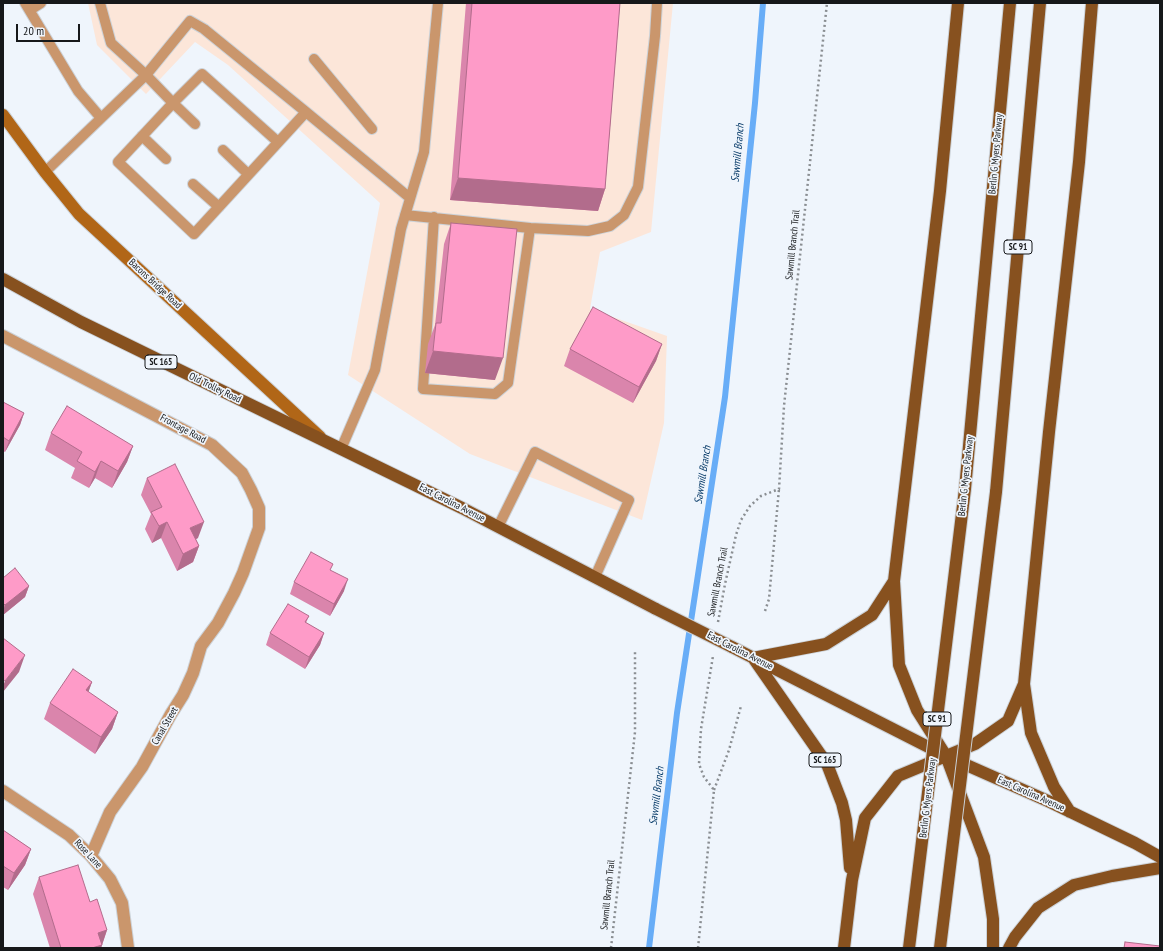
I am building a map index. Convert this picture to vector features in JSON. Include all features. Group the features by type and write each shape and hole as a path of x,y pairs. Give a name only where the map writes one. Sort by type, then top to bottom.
{"main road":[{"path":"958,3 940,191 894,581 899,664 917,710 946,756 984,857 994,919 993,948"},
{"name":"Berlin G Myers Parkway","path":"910,948 965,489 1010,3"},
{"name":"SC 91","path":"940,948 996,492 1040,3"},
{"path":"1070,812 1054,787 1031,734 1024,684 1048,432 1079,162 1092,3"},
{"name":"Bacons Bridge Road","path":"3,115 45,172 79,214 322,439"},
{"name":"Old Trolley Road","path":"3,279 81,322 322,439"},
{"name":"East Carolina Avenue","path":"322,439 498,527 946,756 1070,812 1135,843 1160,857"},
{"path":"753,658 826,644 872,615 894,581"},
{"name":"SC 165","path":"753,658 827,764 842,803 846,820 852,880 844,948"},
{"path":"852,880 865,818 898,776 975,744 1008,721 1024,684"},
{"path":"1009,948 1015,937 1038,908 1074,885 1112,876 1160,868"}],"street":[{"name":"Frontage Road","path":"3,336 212,445 242,473 259,508 259,528 234,593"},
{"name":"Canal Street","path":"91,856 110,812 142,767 183,695 193,673 201,646 218,623 234,593"},
{"name":"Rose Lane","path":"3,791 69,835 91,856 110,879 122,902 128,948"}],"lane":[{"path":"41,3 27,7 78,91 101,118"},
{"path":"100,3 111,43 196,124"},
{"path":"341,449 375,370 401,228 424,152 438,3"},
{"path":"405,215 530,228 588,231 610,226 624,215 638,188 655,36 657,3"},
{"path":"45,172 146,75 190,21 204,29 410,198"},
{"path":"314,59 372,129"},
{"path":"278,142 202,74 118,162 194,234 306,112"},
{"path":"142,136 166,159"},
{"path":"223,150 248,174"},
{"path":"194,184 219,207"},
{"path":"434,217 423,389 495,394 508,384 530,228"},
{"path":"498,527 535,452 629,500 595,577"}],"path":[{"name":"Sawmill Branch Trail","path":"765,611 768,599 779,489 784,406 827,3"},
{"name":"Sawmill Branch Trail","path":"717,629 725,584 736,535 741,520 750,506 761,496 779,489"},
{"name":"Sawmill Branch Trail","path":"611,948 635,732 635,652"},
{"path":"713,652 701,729 699,764 704,777 714,790"},
{"path":"698,948 714,790 729,750 742,706"}],"shaded area":[{"path":"88,3 673,3 651,232 600,252 590,309 667,336 664,423 642,520 470,454 348,375 380,203 228,65 195,42 146,94 97,45"}],"building":[{"path":"472,3 620,3 605,189 458,178"},
{"path":"451,223 517,229 503,358 433,351 436,323 441,323"},
{"path":"593,307 662,344 639,387 570,349"},
{"path":"3,402 24,413 9,441 3,437"},
{"path":"67,406 133,446 118,471 101,461 95,472 77,461 82,452 51,433"},
{"path":"175,464 204,522 190,528 199,546 183,554 167,522 159,526 151,512 162,507 147,478"},
{"path":"311,552 333,564 330,570 348,579 334,604 294,582"},
{"path":"15,568 29,586 5,605 3,603 3,578"},
{"path":"288,604 309,616 305,622 324,633 309,657 270,633"},
{"path":"3,638 25,655 5,681 3,680"},
{"path":"73,669 92,682 86,690 118,712 101,737 50,703"},
{"path":"3,830 31,849 14,873 3,866"},
{"path":"78,865 90,902 97,899 107,930 98,933 102,945 92,948 61,948 39,877"},
{"path":"1125,942 1160,946 1160,948 1124,948"}],"waterway":[{"name":"Sawmill Branch","path":"649,948 677,713 725,397 755,103 763,3"}]}
